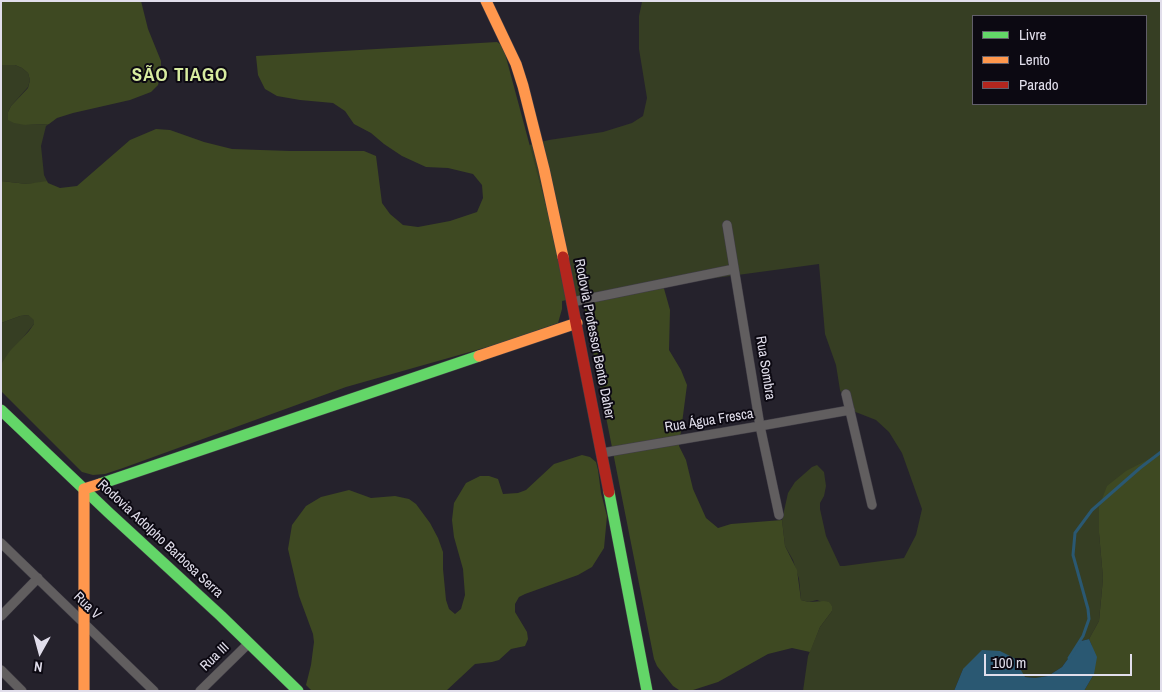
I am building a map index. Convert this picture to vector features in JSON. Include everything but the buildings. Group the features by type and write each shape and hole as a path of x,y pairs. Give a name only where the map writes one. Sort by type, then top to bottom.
{"street":[{"name":"Rodovia Professor Bento Daher","path":"486,1 504,37 523,86 544,169 602,452 647,691"},
{"name":"Rua Sombra","path":"727,225 760,426 779,515"},
{"path":"572,302 734,269"},
{"path":"84,691 84,489 576,323"},
{"path":"846,394 872,506"},
{"name":"Rodovia Adolpho Barbosa Serra","path":"1,410 298,691"},
{"name":"Rua Água Fresca","path":"602,452 850,410"},
{"name":"Rua V","path":"1,543 154,691"},
{"path":"1,616 38,578"},
{"name":"Rua III","path":"200,691 249,643"},
{"path":"1,670 22,691"}],"green space":[{"path":"1,1 141,1 148,29 161,61 158,85 151,92 130,100 73,113 57,118 49,124 25,125 8,120 8,112 11,106 28,88 30,80 28,73 22,68 15,65 1,65"},
{"path":"644,1 1161,1 1161,453 1099,533 1103,578 1099,621 1089,639 1081,641 1062,667 1048,676 1035,678 963,669 954,691 803,691 808,656 820,627 832,611 832,606 817,600 809,602 801,600 799,579 793,560 785,546 782,520 788,493 795,482 817,465 824,472 826,486 820,503 820,509 826,536 840,566 904,558 916,535 922,509 902,453 889,432 876,420 853,411 844,401 840,390 836,365 825,334 819,264 571,299 529,145 603,132 632,123 643,116 647,98 639,49 639,16 642,2"},
{"path":"497,42 503,46 571,299 562,301 558,323 498,344 346,387 105,474 93,475 82,472 1,391 1,364 10,351 29,331 34,324 34,320 28,315 1,323 1,181 27,184 47,181 60,188 77,186 130,140 156,129 170,130 204,142 232,149 364,151 376,156 382,203 390,214 403,225 418,227 450,221 477,212 483,198 482,185 473,174 448,168 426,167 402,156 371,133 354,124 345,111 333,103 277,96 265,89 258,75 256,56"},
{"path":"6,63 22,68 28,73 30,80 28,87 8,112 25,125 49,124 46,126 41,146 44,175 47,181 43,183 27,184 1,181 1,65"},
{"path":"663,285 670,310 669,350 681,370 687,385 679,446 686,460 693,489 706,518 718,528 731,524 782,520 785,546 797,570 801,600 809,602 824,601 829,602 832,606 832,611 820,627 810,652 792,648 768,654 718,682 690,691 679,690 673,686 657,666 654,659 582,296"},
{"path":"28,315 34,319 34,324 1,364 1,323"},
{"path":"1161,453 1161,691 1084,691 1094,674 1092,646 1089,639 1099,621 1103,578 1099,507 1107,486 1126,471"},
{"path":"582,455 590,457 596,462 598,470 607,516 604,548 592,567 578,575 519,597 515,604 515,612 527,632 528,639 525,646 511,649 499,660 475,664 446,691 312,691 306,685 311,665 314,642 313,634 299,596 288,549 292,525 306,506 321,497 349,490 371,498 395,496 409,499 416,504 430,523 443,552 446,600 449,609 455,614 461,609 465,595 463,569 454,537 452,520 454,503 466,483 480,476 489,476 498,479 503,494 518,493 526,490 554,464"}],"water":[{"path":"1089,639 1097,657 1094,674 1084,691 954,691 963,669 982,650 1000,651 1014,658 1025,677 1035,678 1048,676 1062,667 1081,641"}],"waterway":[{"path":"1069,658 1083,636 1089,619 1073,555 1075,533 1092,510 1161,452"}],"traffic: fast":[{"path":"100,484 479,356"},
{"path":"1,410 221,616 298,691"},
{"path":"609,492 647,691"}],"traffic: slow":[{"path":"486,1 516,64 523,86 544,169 563,257"},
{"path":"479,356 577,323"},
{"path":"84,691 84,489 100,484"}],"traffic: jam":[{"path":"563,257 609,492"}],"district":[{"name":"SÃO TIAGO","path":"180,76"}]}
